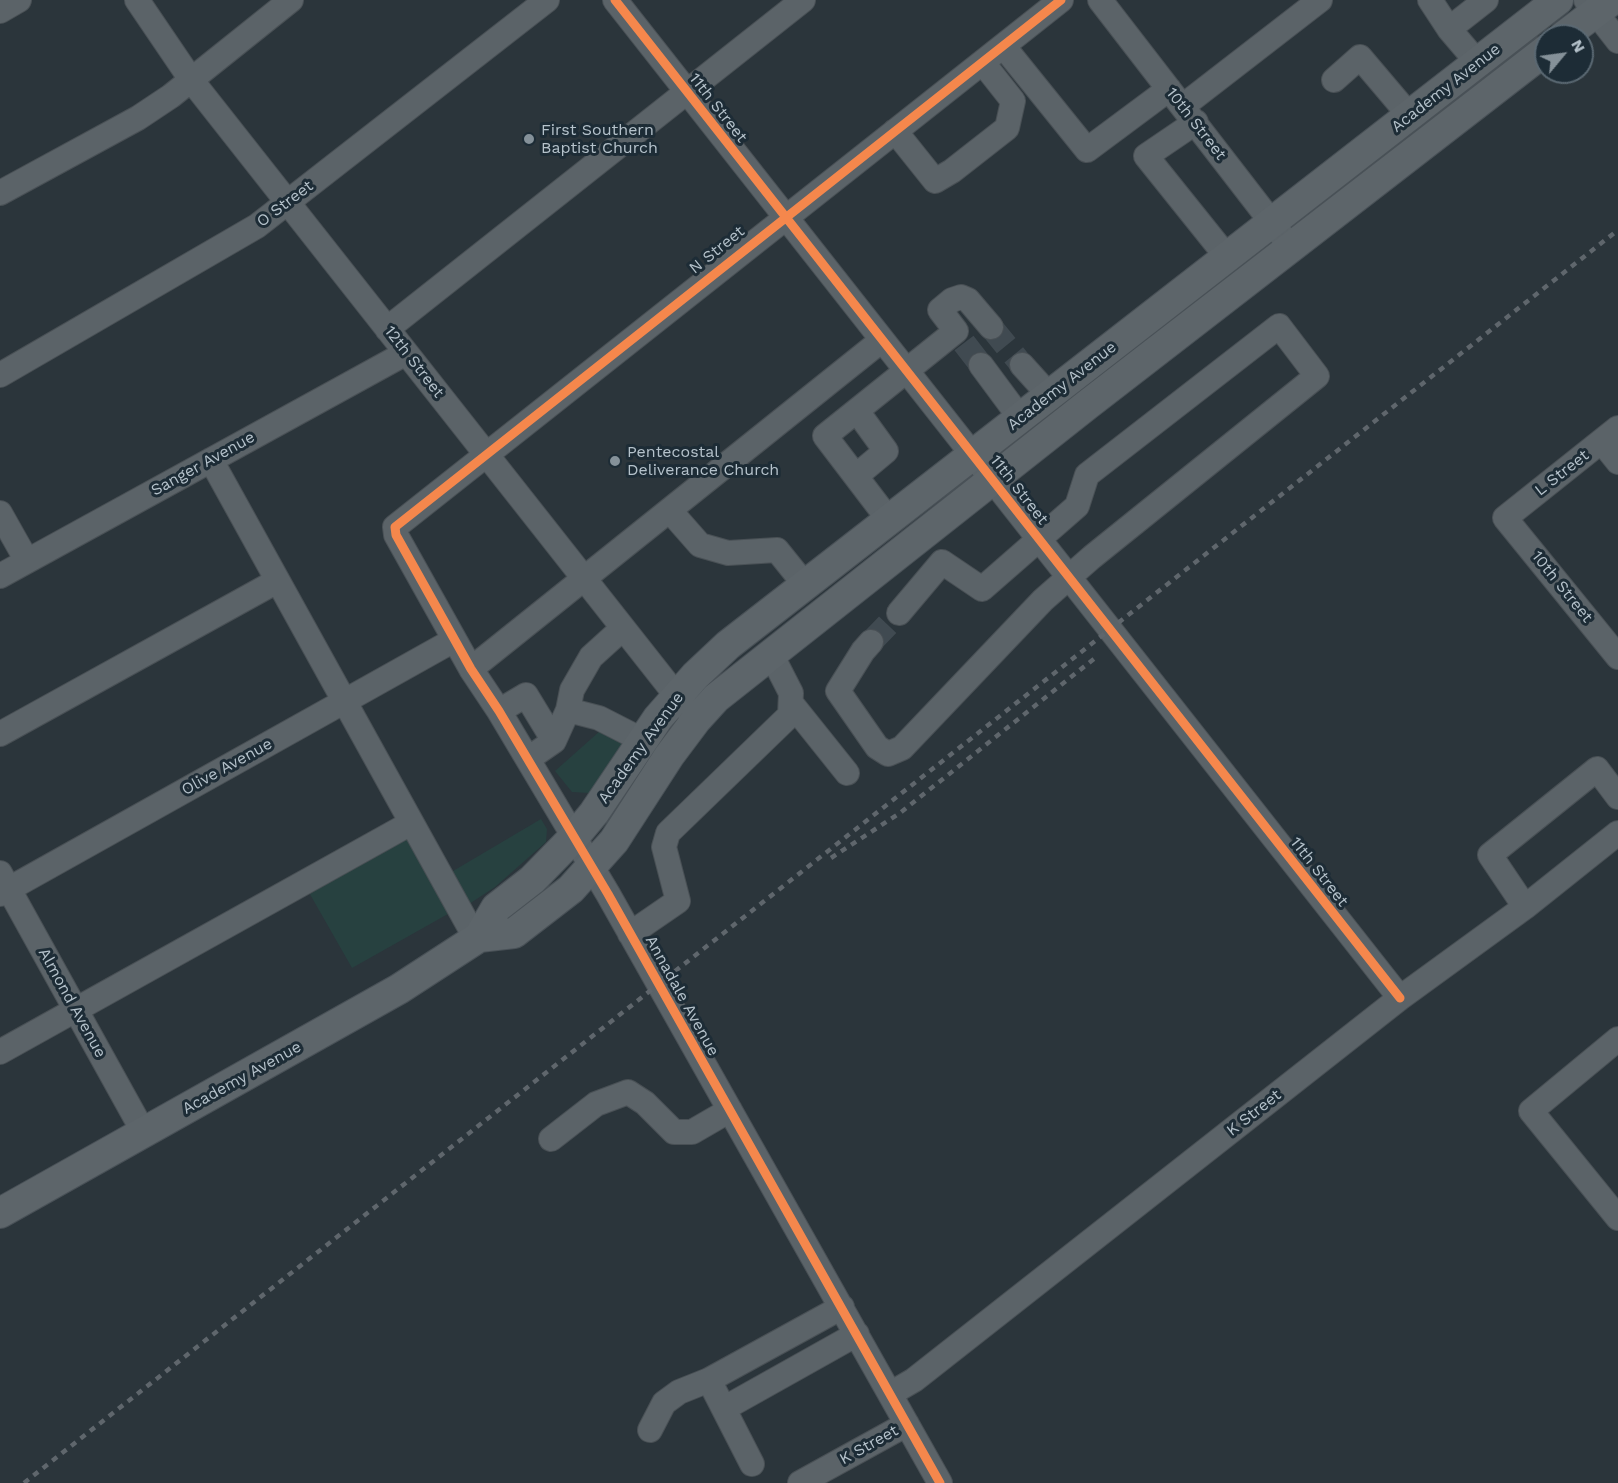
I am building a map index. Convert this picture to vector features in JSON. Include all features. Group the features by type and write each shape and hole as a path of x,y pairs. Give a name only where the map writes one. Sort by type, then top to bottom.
{"main road":[{"name":"Academy Avenue","path":"478,938 496,908 532,880 574,837 594,813 642,740 676,696 728,645 1558,0"},
{"path":"1577,24 1598,4"},
{"name":"Academy Avenue","path":"0,1213 399,989 478,938 514,933 571,888 592,867 614,841 696,720 716,698 992,480 1534,59"},
{"path":"771,654 770,645 777,629 820,591 838,560"}],"street":[{"path":"0,10 19,0"},
{"name":"12th Street","path":"137,0 192,81 696,720"},
{"path":"0,193 138,118 192,81 291,0"},
{"name":"O Street","path":"0,375 226,246 289,202 547,0"},
{"name":"11th Street","path":"615,0 1400,998"},
{"path":"387,329 803,0"},
{"name":"N Street","path":"395,527 784,216 1004,47 1061,0"},
{"name":"10th Street","path":"1100,0 1292,248"},
{"path":"1004,47 1087,150 1183,106 1320,0"},
{"path":"1430,0 1449,29 1478,63"},
{"path":"1449,29 1485,0"},
{"path":"1598,4 1618,41"},
{"path":"1334,80 1360,57 1410,116"},
{"path":"895,131 935,181 952,171 1008,128 1013,101 983,63"},
{"path":"1183,106 1146,156 1227,257"},
{"path":"889,519 825,436 906,372 960,337 940,310 961,297 968,300 991,327"},
{"path":"871,642 838,691 877,747 888,754 902,748 1069,577 1317,376 1279,326 1087,475 1077,506 982,589 942,562 899,613"},
{"path":"471,669 583,578 671,512 882,340"},
{"name":"Sanger Avenue","path":"0,576 406,353"},
{"path":"981,365 1021,419"},
{"path":"1022,365 1050,396"},
{"path":"856,476 886,451 857,411"},
{"path":"1610,435 1618,462"},
{"name":"L Street","path":"1505,518 1610,435"},
{"path":"211,460 411,823 478,938"},
{"path":"671,512 700,545 728,553 777,550 806,586"},
{"path":"0,513 27,561"},
{"name":"10th Street","path":"1505,518 1610,630 1618,657"},
{"name":"Annadale Avenue","path":"395,527 396,535 454,640 500,711 592,867 940,1483"},
{"path":"0,734 277,581"},
{"path":"528,759 554,741 568,710 573,690 591,657 623,628"},
{"name":"Olive Avenue","path":"3,885 454,640"},
{"path":"630,934 678,901 664,846 668,833 790,716 788,682 771,654"},
{"path":"500,711 526,695 554,741"},
{"path":"791,703 847,773"},
{"path":"568,710 599,718 642,740"},
{"path":"1525,907 1490,855 1597,769 1618,797"},
{"path":"0,1052 411,823"},
{"name":"K Street","path":"890,1394 914,1380 1400,998 1525,907 1618,833"},
{"name":"Almond Avenue","path":"3,885 77,1011 144,1133"},
{"path":"1618,1039 1531,1111 1618,1218"},
{"path":"551,1139 596,1104 628,1092 645,1102 674,1132 692,1132 730,1110"},
{"path":"650,1430 664,1403 680,1392 710,1380 842,1307"},
{"path":"725,1408 857,1334"},
{"path":"710,1380 752,1464"},
{"name":"K Street","path":"800,1483 907,1424"}],"green space":[{"path":"600,731 624,742 590,793 572,792 555,771"},
{"path":"541,819 547,829 546,842 495,887 466,906 448,874"},
{"path":"411,829 455,910 352,968 307,889"}],"tunnel":[{"path":"991,327 1022,365"},
{"path":"964,343 981,365"},
{"path":"871,642 899,613"}],"railway":[{"path":"24,1483 1618,230"},
{"path":"831,858 900,813 1095,658"}],"cycle path":[{"path":"615,0 1400,998"},
{"path":"940,1483 608,894 499,711 471,669 396,535 395,527 1061,0"}],"place":[{"name":"First Southern Baptist Church","path":"529,139"},
{"name":"Pentecostal Deliverance Church","path":"615,461"}]}
